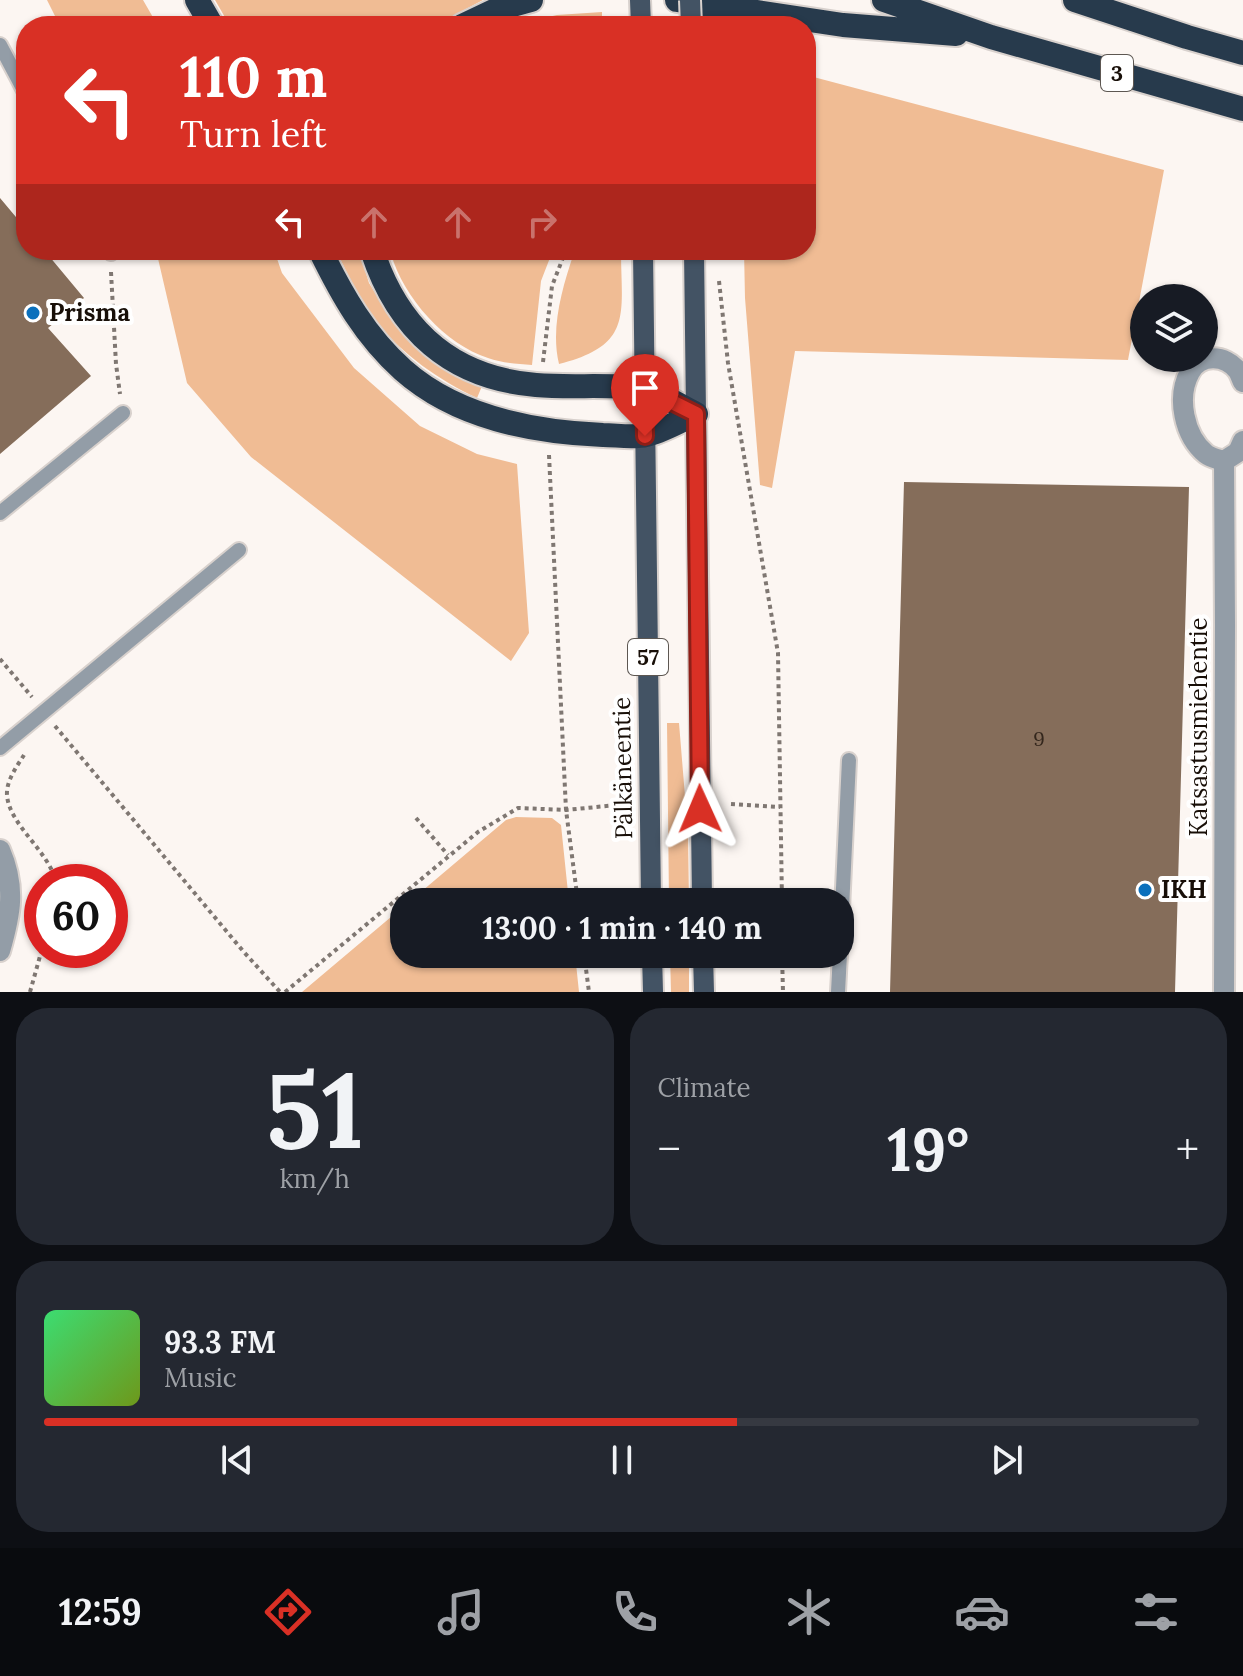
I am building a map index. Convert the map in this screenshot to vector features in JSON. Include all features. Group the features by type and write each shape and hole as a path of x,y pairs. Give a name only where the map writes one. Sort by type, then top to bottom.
{"highway":[{"path":"483,16 531,0"},
{"path":"677,0 783,16"},
{"name":"3","path":"884,0 991,37 1243,109"},
{"name":"3","path":"1075,0 1243,53"},
{"path":"816,21 991,37"},
{"path":"325,260 347,302 382,349 405,371 459,406 537,428 645,436 696,414"},
{"path":"376,260 384,284 412,326 429,343 477,373 506,382 537,385 644,388 696,414"}],"main road":[{"name":"Pälkäneentie","path":"643,260 651,888"},
{"name":"57","path":"694,260 702,888"},
{"path":"652,968 653,992"},
{"path":"703,968 704,992"}],"street":[{"path":"1243,382 1237,370 1220,358 1205,359 1192,369 1184,388 1186,424 1195,442 1208,456 1224,461 1238,452 1243,441"},
{"name":"Katsastusmiehentie","path":"1224,461 1224,992"},
{"path":"0,850 9,870 12,895 0,951"}],"lane":[{"path":"0,45 16,75"},
{"path":"0,513 123,413"},
{"path":"0,748 239,550"},
{"path":"843,888 849,760"},
{"path":"838,992 839,968"}],"path":[{"path":"110,260 116,364 123,413"},
{"path":"542,365 552,286 562,260"},
{"path":"719,277 728,363 778,653 782,888"},
{"path":"549,453 566,810 576,888"},
{"path":"0,659 243,951 283,992 478,832 518,808 566,810 627,804"},
{"path":"25,753 11,776 7,794 14,815 49,864"},
{"path":"731,804 780,807"},
{"path":"416,818 449,856"},
{"path":"30,992 37,968"},
{"path":"586,968 589,992"},
{"path":"782,968 783,992"}],"shaded area":[{"path":"47,0 143,0 152,16 55,16"},
{"path":"215,0 483,0 453,16 224,16"},
{"path":"602,12 602,16 553,16"},
{"path":"816,78 1164,170 1142,284 1130,284 1128,360 795,351 772,488 760,485 744,260 816,260"},
{"path":"158,260 277,260 282,273 354,368 420,426 477,454 517,464 529,633 511,661 251,457 187,383"},
{"path":"341,260 362,260 369,283 391,318 425,353 482,386 477,398 422,366 398,345 376,322"},
{"path":"394,260 549,260 541,281 532,365 488,358 456,342 414,300"},
{"path":"572,260 621,260 621,309 612,336 583,356 559,364 556,336 562,292"},
{"path":"667,723 679,723 688,833 689,888 669,888"},
{"path":"516,817 552,818 561,825 568,888 426,888 506,820"},
{"path":"390,918 390,968 576,968 579,992 302,992"},
{"path":"670,968 689,968 689,992 671,992"}],"building":[{"name":"Prisma","path":"0,198 16,217 16,260 52,260 84,298 48,328 91,376 0,454"},
{"path":"904,482 1189,487 1175,992 890,992"}],"place":[{"name":"Prisma","path":"33,313"},
{"name":"IKH","path":"1145,890"}],"route":[{"path":"645,436 644,388 696,414 700,809"}]}
